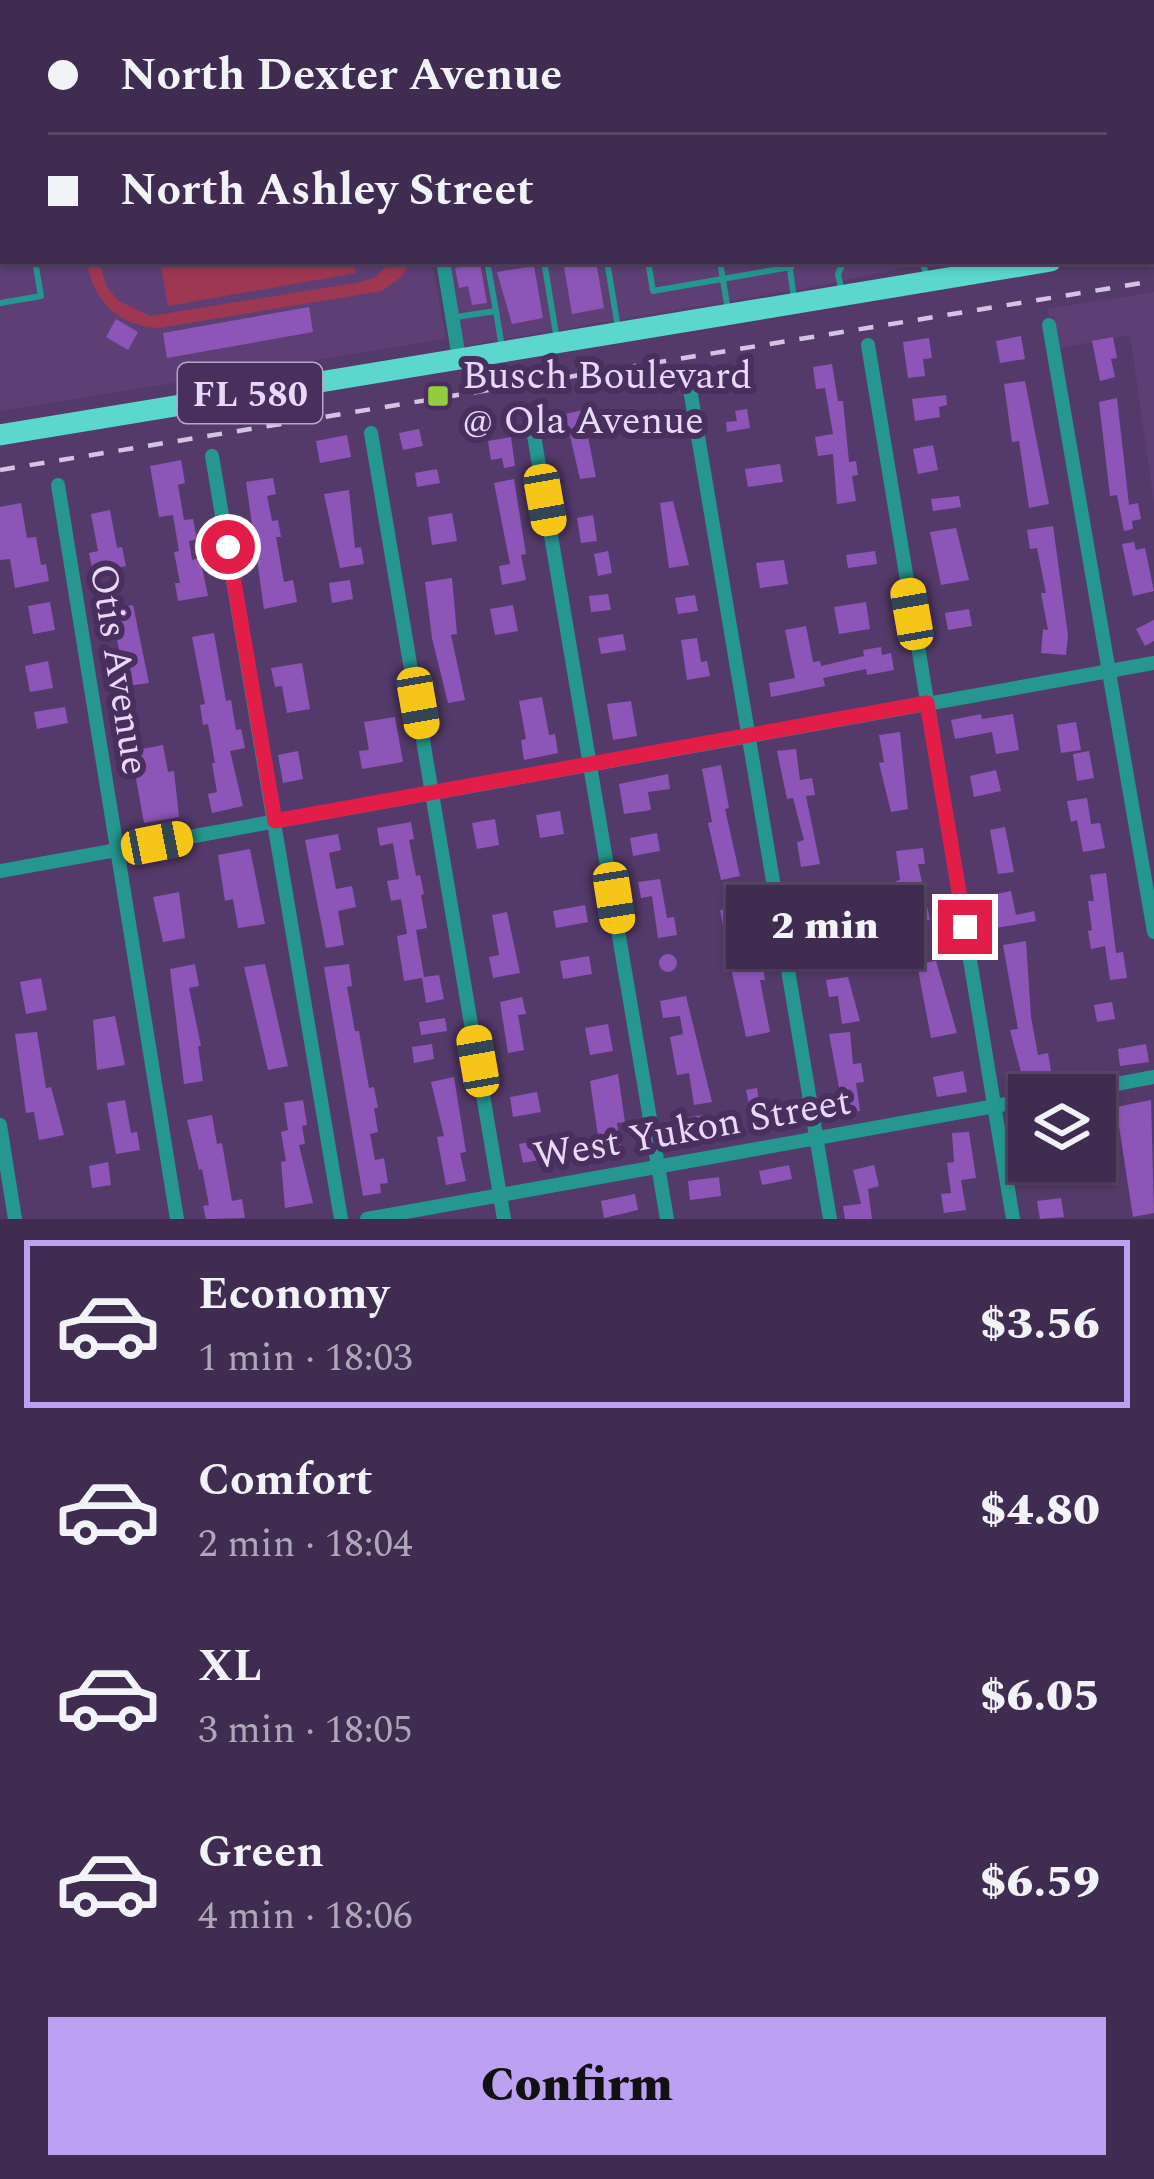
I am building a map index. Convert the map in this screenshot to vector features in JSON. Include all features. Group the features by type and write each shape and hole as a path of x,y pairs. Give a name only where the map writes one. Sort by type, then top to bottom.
{"main road":[{"name":"FL 580","path":"0,431 1033,264"},
{"name":"FL 580","path":"804,302 924,266"}],"street":[{"path":"444,264 459,358"},
{"path":"1049,325 1154,932"},
{"path":"868,345 1013,1219"},
{"path":"689,383 830,1219"},
{"path":"530,412 667,1219"},
{"path":"371,434 504,1219"},
{"path":"212,456 341,1219"},
{"name":"Otis Avenue","path":"58,485 177,1219"},
{"path":"0,871 1154,663"},
{"path":"1116,1084 1154,1077"},
{"name":"West Yukon Street","path":"367,1219 1008,1104"},
{"path":"0,1125 15,1219"}],"lane":[{"path":"0,303 41,296 36,264"},
{"path":"488,264 502,351"},
{"path":"544,264 557,342"},
{"path":"608,264 619,332"},
{"path":"648,264 653,291 793,264 804,302"},
{"path":"720,264 729,314"},
{"path":"842,292 838,274 843,264"},
{"path":"453,318 496,311"}],"shaded area":[{"path":"0,264 433,264 446,339 0,411"},
{"path":"88,264 100,264 117,300 150,316 356,283 374,278 390,264 410,264 382,291 159,328 132,322 110,309"},
{"path":"161,264 354,264 356,273 168,306"},
{"path":"450,264 921,264 814,287 464,346"},
{"path":"1154,292 1154,502 1130,335 1060,348 1054,317 1049,317 1047,309"}],"building":[{"path":"480,264 487,303 472,305 468,286 459,288 455,268"},
{"path":"564,264 597,264 604,308 572,314"},
{"path":"534,266 543,318 512,324 497,272"},
{"path":"309,307 313,332 167,358 163,333"},
{"path":"116,319 138,332 128,350 106,337"},
{"path":"1021,336 1025,359 1000,363 996,341"},
{"path":"1113,337 1115,377 1100,381 1092,341"},
{"path":"929,338 932,358 923,359 925,376 908,378 903,342"},
{"path":"832,364 838,401 843,401 849,462 856,461 858,475 852,476 856,501 837,504 833,454 818,456 815,437 833,434 825,388 816,389 813,367"},
{"path":"1025,381 1049,504 1029,508 1019,441 1012,442 1004,384"},
{"path":"946,395 940,417 915,421 912,399"},
{"path":"1117,398 1129,505 1138,503 1141,519 1124,531 1117,495 1110,496 1099,402"},
{"path":"747,409 750,428 727,432 726,422 737,421 735,411"},
{"path":"583,410 585,421 593,419 595,430 587,432 596,477 580,479 565,414"},
{"path":"419,429 423,446 403,450 399,433"},
{"path":"347,435 351,457 320,463 316,441"},
{"path":"511,437 515,466 504,468 502,458 491,460 488,441"},
{"path":"933,445 938,470 918,474 913,449"},
{"path":"181,460 185,483 178,485 184,520 193,519 197,539 189,541 192,560 200,558 208,596 178,601 174,552 179,551 173,515 159,517 150,466"},
{"path":"780,464 783,482 748,487 745,469"},
{"path":"437,469 440,483 417,487 415,473"},
{"path":"273,478 276,494 267,496 272,521 278,520 281,537 276,537 284,582 293,580 297,602 264,609 246,482"},
{"path":"514,479 526,580 502,585 499,566 510,564 494,483"},
{"path":"349,490 355,548 361,547 364,564 340,568 324,494"},
{"path":"959,496 961,507 933,511 931,499"},
{"path":"673,501 689,565 669,568 660,503"},
{"path":"21,503 27,538 36,537 49,581 15,588 10,559 0,560 0,507"},
{"path":"110,510 117,548 122,547 126,566 93,572 89,553 98,551 91,514"},
{"path":"452,513 457,541 432,545 428,517"},
{"path":"593,515 597,541 581,543 577,518"},
{"path":"1053,526 1068,635 1066,655 1041,653 1043,629 1048,630 1041,593 1046,593 1037,548 1030,549 1027,530"},
{"path":"956,528 969,580 941,585 930,532"},
{"path":"1134,542 1136,550 1145,548 1154,591 1133,596 1122,544"},
{"path":"608,551 612,573 598,576 594,554"},
{"path":"875,551 877,564 848,568 846,555"},
{"path":"784,560 788,584 760,588 756,563"},
{"path":"452,578 457,634 451,635 465,700 448,703 425,582"},
{"path":"350,580 353,599 332,603 329,583"},
{"path":"608,594 611,610 591,612 589,596"},
{"path":"695,595 698,611 678,614 675,598"},
{"path":"50,602 55,630 33,634 28,606"},
{"path":"866,602 870,629 839,634 834,607"},
{"path":"133,605 149,683 120,687 117,667 122,667 115,628 109,629 105,610"},
{"path":"513,605 518,631 495,635 490,609"},
{"path":"969,609 972,626 948,630 945,613"},
{"path":"1154,620 1154,641 1145,646 1136,629"},
{"path":"806,626 813,662 820,661 821,666 881,647 882,655 891,653 894,670 867,675 866,669 823,678 825,686 771,697 769,683 795,678 785,630"},
{"path":"214,633 226,701 231,700 245,748 230,751 243,806 212,813 208,794 217,792 215,763 208,724 203,725 200,705 205,704 192,637"},
{"path":"623,634 626,650 601,654 598,638"},
{"path":"697,638 701,662 707,661 710,676 687,680 681,640"},
{"path":"48,661 53,688 30,692 25,666"},
{"path":"302,663 310,709 287,713 282,686 275,687 271,668"},
{"path":"542,697 549,735 555,734 558,753 524,760 521,740 526,739 519,701"},
{"path":"631,701 637,736 613,740 607,704"},
{"path":"65,707 68,723 37,729 34,712"},
{"path":"981,714 982,719 1013,714 1019,750 996,754 992,732 955,739 951,720"},
{"path":"395,717 403,762 362,769 359,751 369,750 364,722"},
{"path":"1076,722 1081,750 1061,753 1057,725"},
{"path":"900,732 908,809 891,812 879,763 884,762 879,735"},
{"path":"163,745 168,772 174,771 179,817 144,823 131,751"},
{"path":"796,749 800,780 812,778 815,795 806,796 820,864 801,867 797,842 804,840 793,798 787,799 777,751"},
{"path":"298,751 303,779 283,783 278,755"},
{"path":"1089,751 1094,778 1077,781 1073,754"},
{"path":"721,765 740,876 721,880 702,769"},
{"path":"996,770 1001,791 974,797 970,776"},
{"path":"668,774 670,789 648,792 651,810 624,814 619,784"},
{"path":"1087,798 1091,824 1100,823 1105,848 1083,852 1077,820 1071,822 1067,801"},
{"path":"560,811 564,834 540,838 536,815"},
{"path":"495,819 499,845 477,849 472,823"},
{"path":"411,822 414,839 409,840 424,894 427,928 416,930 424,977 439,975 444,999 426,1003 422,978 404,981 397,936 407,934 401,899 391,901 387,881 399,879 393,843 380,846 377,828"},
{"path":"1005,827 1014,872 998,874 990,830"},
{"path":"657,833 660,851 633,856 630,838"},
{"path":"338,834 341,850 329,853 336,889 352,886 356,907 338,911 344,945 326,948 305,840"},
{"path":"923,848 925,864 918,864 930,920 905,924 896,881 900,880 896,851"},
{"path":"250,849 265,924 238,928 233,899 225,901 218,855"},
{"path":"1106,873 1116,953 1123,952 1127,978 1110,980 1105,946 1091,949 1088,901 1094,901 1090,875"},
{"path":"660,879 667,918 674,917 677,935 658,938 652,896 641,898 638,882"},
{"path":"1011,891 1016,915 1034,911 1036,921 996,928 992,895"},
{"path":"179,892 185,938 163,942 153,897"},
{"path":"585,905 588,922 556,928 553,911"},
{"path":"740,907 745,932 725,935 720,910"},
{"path":"507,912 520,973 493,978 489,957 499,955 492,915"},
{"path":"842,914 846,939 829,942 828,934 819,935 817,918"},
{"path":"1026,941 1038,1055 1048,1053 1051,1071 1021,1074 1010,1030 1018,1029 1003,945"},
{"path":"668,954 677,963 668,972 659,963"},
{"path":"589,956 592,974 563,979 560,961"},
{"path":"762,959 765,980 760,980 770,1032 746,1037 730,963"},
{"path":"936,961 957,1033 931,1038 917,964"},
{"path":"195,964 199,986 189,988 203,1081 184,1084 170,969"},
{"path":"265,964 288,1066 268,1070 244,967"},
{"path":"349,964 352,986 347,987 355,1031 359,1031 369,1088 374,1087 378,1108 374,1108 378,1132 370,1134 375,1160 384,1158 388,1183 380,1184 381,1193 363,1196 324,967"},
{"path":"848,977 860,1021 842,1024 838,996 829,997 826,980"},
{"path":"41,978 47,1010 26,1014 20,982"},
{"path":"686,996 712,1102 694,1105 689,1073 677,1075 670,1037 683,1034 680,1016 663,1018 660,1001"},
{"path":"522,997 526,1014 518,1015 524,1050 508,1053 500,1002"},
{"path":"1112,1002 1115,1019 1097,1022 1094,1005"},
{"path":"115,1016 125,1065 97,1070 93,1020"},
{"path":"445,1018 447,1031 421,1035 419,1022"},
{"path":"608,1024 613,1051 590,1055 585,1028"},
{"path":"37,1032 46,1088 51,1087 64,1135 39,1140 34,1112 26,1113 15,1034"},
{"path":"850,1032 853,1064 861,1063 864,1082 856,1083 860,1111 833,1115 831,1100 841,1098 829,1034"},
{"path":"432,1044 434,1059 414,1063 412,1047"},
{"path":"1146,1044 1149,1062 1120,1066 1118,1049"},
{"path":"963,1071 967,1092 937,1097 933,1077"},
{"path":"618,1074 625,1122 617,1123 621,1149 595,1154 592,1137 598,1136 590,1081"},
{"path":"454,1077 466,1181 446,1185 437,1137 444,1136 431,1082"},
{"path":"757,1088 760,1109 781,1105 785,1123 754,1129 746,1090"},
{"path":"537,1092 541,1112 513,1117 510,1097"},
{"path":"125,1100 131,1133 137,1132 140,1150 116,1154 107,1103"},
{"path":"303,1100 307,1125 302,1126 305,1144 299,1145 313,1203 285,1208 281,1132 288,1130 284,1103"},
{"path":"1151,1100 1154,1213 1133,1217 1116,1107"},
{"path":"212,1115 232,1201 242,1199 245,1218 206,1219 203,1206 209,1205 187,1120"},
{"path":"703,1115 706,1133 682,1137 678,1119"},
{"path":"969,1132 976,1178 961,1180 966,1210 944,1213 941,1194 951,1193 947,1163 954,1162 952,1133"},
{"path":"550,1138 554,1157 523,1163 519,1144"},
{"path":"108,1162 111,1185 92,1188 89,1166"},
{"path":"789,1165 792,1179 762,1185 759,1171"},
{"path":"874,1165 879,1186 868,1189 872,1219 845,1219 843,1206 861,1204 853,1170"},
{"path":"719,1177 721,1196 690,1200 688,1181"},
{"path":"635,1194 638,1210 604,1218 601,1201"},
{"path":"1061,1198 1064,1217 1040,1219 1037,1201"}],"railway":[{"path":"0,470 1154,281"}],"place":[{"name":"Busch Boulevard @ Ola Avenue","path":"438,396"}],"route":[{"path":"228,547 275,821 927,703 965,927"}]}
